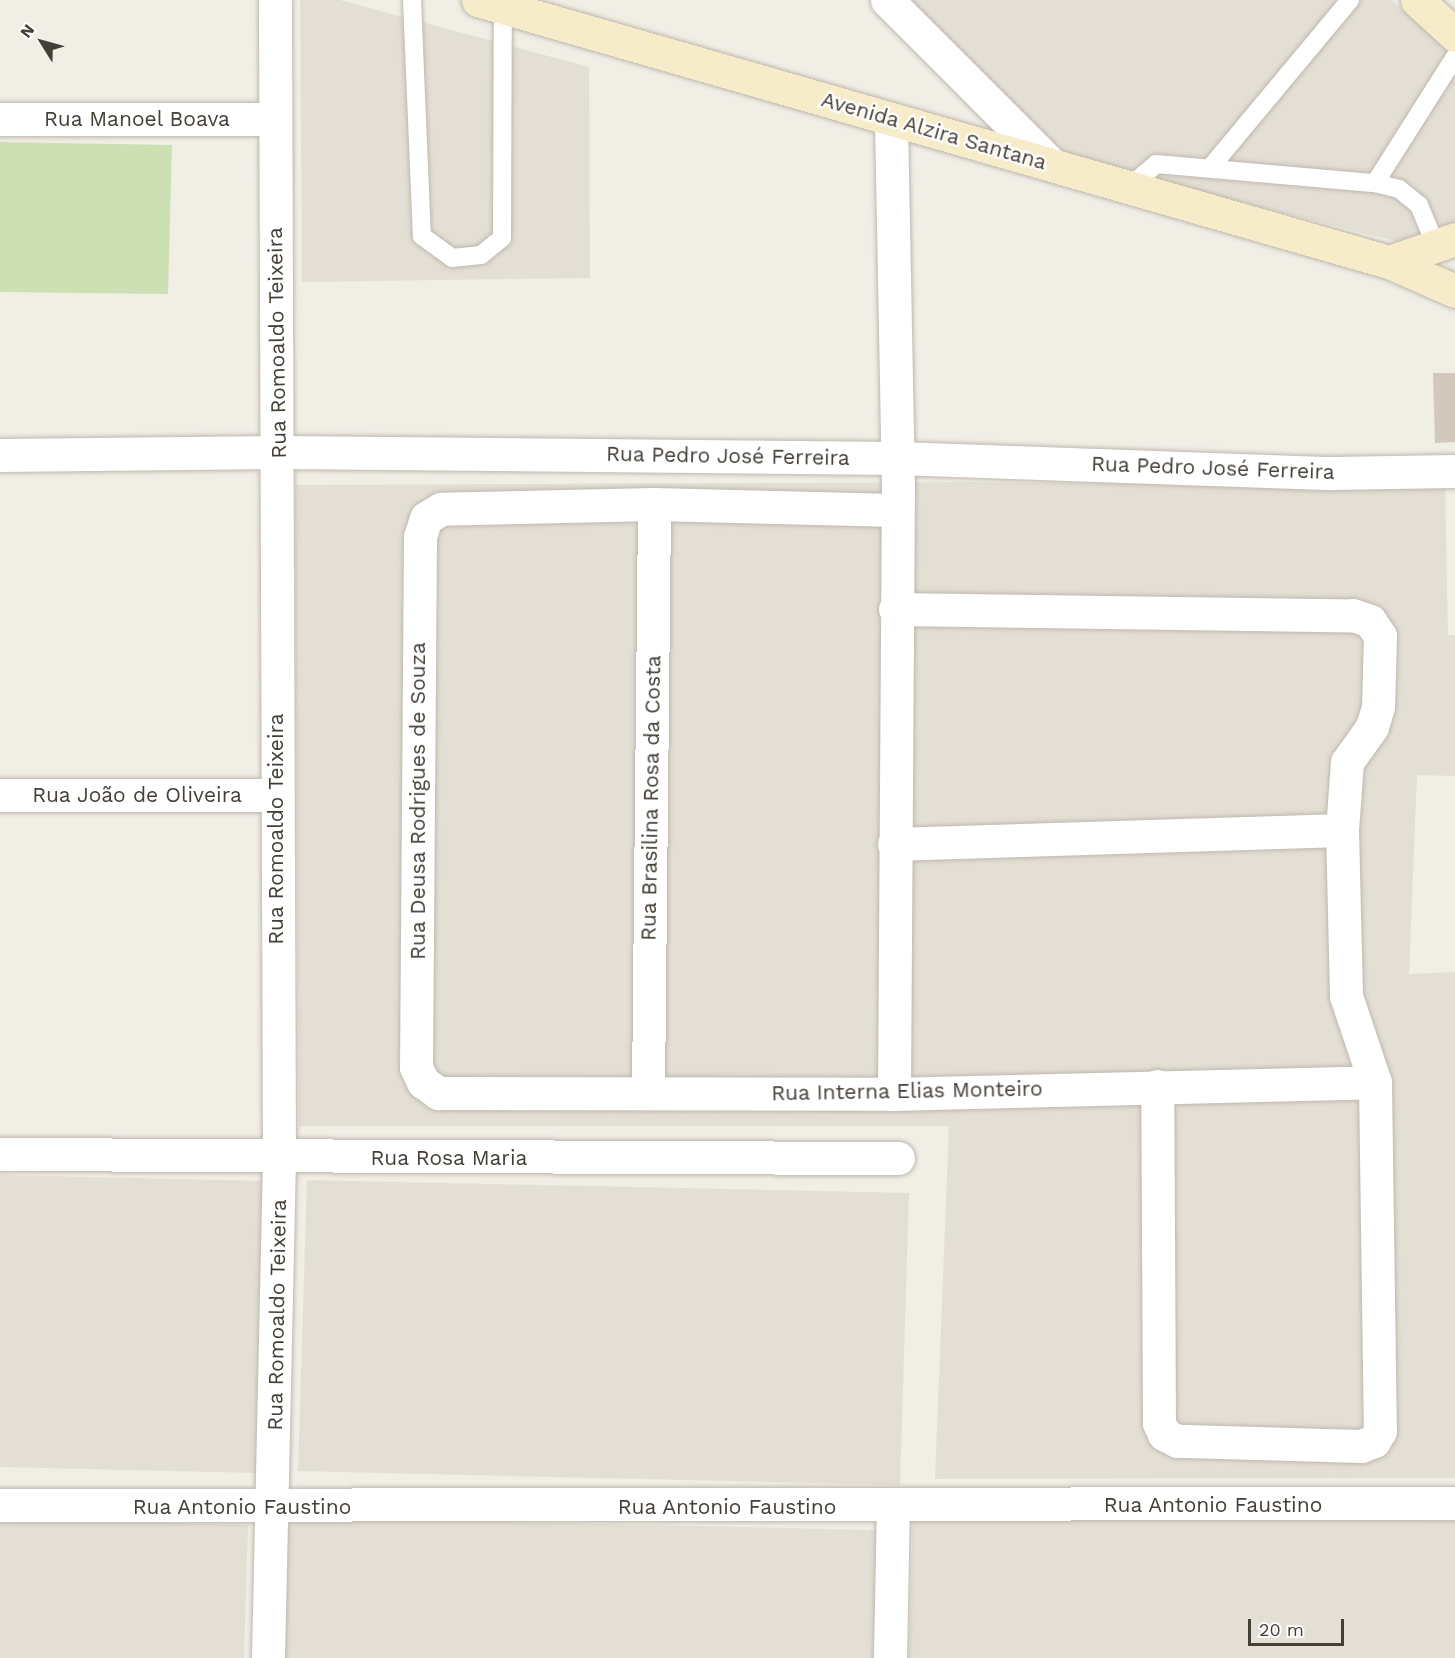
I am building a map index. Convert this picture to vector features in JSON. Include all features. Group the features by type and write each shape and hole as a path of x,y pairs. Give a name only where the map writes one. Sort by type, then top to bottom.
{"main road":[{"path":"1417,0 1455,34"},
{"name":"Avenida Alzira Santana","path":"491,4 1389,262 1455,291"},
{"path":"1389,262 1445,243"}],"street":[{"name":"Rua Romoaldo Teixeira","path":"268,1658 274,1508 279,1158 274,795 279,452 274,0"},
{"path":"887,0 1051,164"},
{"name":"Rua Manoel Boava","path":"0,119 274,120"},
{"path":"891,120 898,458 895,609 894,1094"},
{"name":"Rua Pedro José Ferreira","path":"0,455 279,452 898,458 1332,473 1455,471"},
{"path":"654,504 896,510"},
{"name":"Rua Deusa Rodrigues de Souza","path":"438,1093 423,1082 416,1066 420,537 426,518 441,509 654,504"},
{"name":"Rua Brasilina Rosa da Costa","path":"648,1091 654,504"},
{"path":"895,609 1353,615 1370,621 1380,636 1378,707 1347,762 1342,831 1346,996 1375,1082 1380,1431 1361,1446 1177,1441 1164,1434 1158,1423 1158,1086"},
{"name":"Rua João de Oliveira","path":"0,795 274,795"},
{"path":"894,844 1342,831"},
{"name":"Rua Interna Elias Monteiro","path":"438,1093 648,1091 894,1094 1375,1082"},
{"name":"Rua Rosa Maria","path":"0,1154 279,1158 898,1158"},
{"name":"Rua Antonio Faustino","path":"0,1505 274,1508 1455,1503"},
{"path":"890,1658 893,1506"}],"lane":[{"path":"412,0 422,236 452,258 481,255 502,238 491,4"},
{"path":"1210,168 1350,0"},
{"path":"1375,183 1455,57"},
{"path":"1129,187 1156,164 1375,183 1399,189 1419,206 1445,243"}],"shaded area":[{"path":"300,0 340,0 589,67 590,278 302,282"},
{"path":"910,0 1392,0 1455,58 1455,224 1407,244 1071,160"},
{"path":"966,482 1445,486 1448,635 1455,635 1455,776 1417,775 1409,974 1455,972 1455,1478 935,1479 949,1126 299,1126 295,485"},
{"path":"0,1175 267,1181 259,1473 0,1467"},
{"path":"307,1180 909,1193 900,1485 298,1471"},
{"path":"913,1509 1455,1521 1455,1658 909,1658"},
{"path":"275,1517 877,1530 873,1658 271,1658"},
{"path":"0,1519 248,1525 244,1658 0,1658"}],"green space":[{"path":"0,142 172,145 168,294 0,292"}],"building":[{"path":"1433,373 1455,373 1455,442 1435,443"}]}
